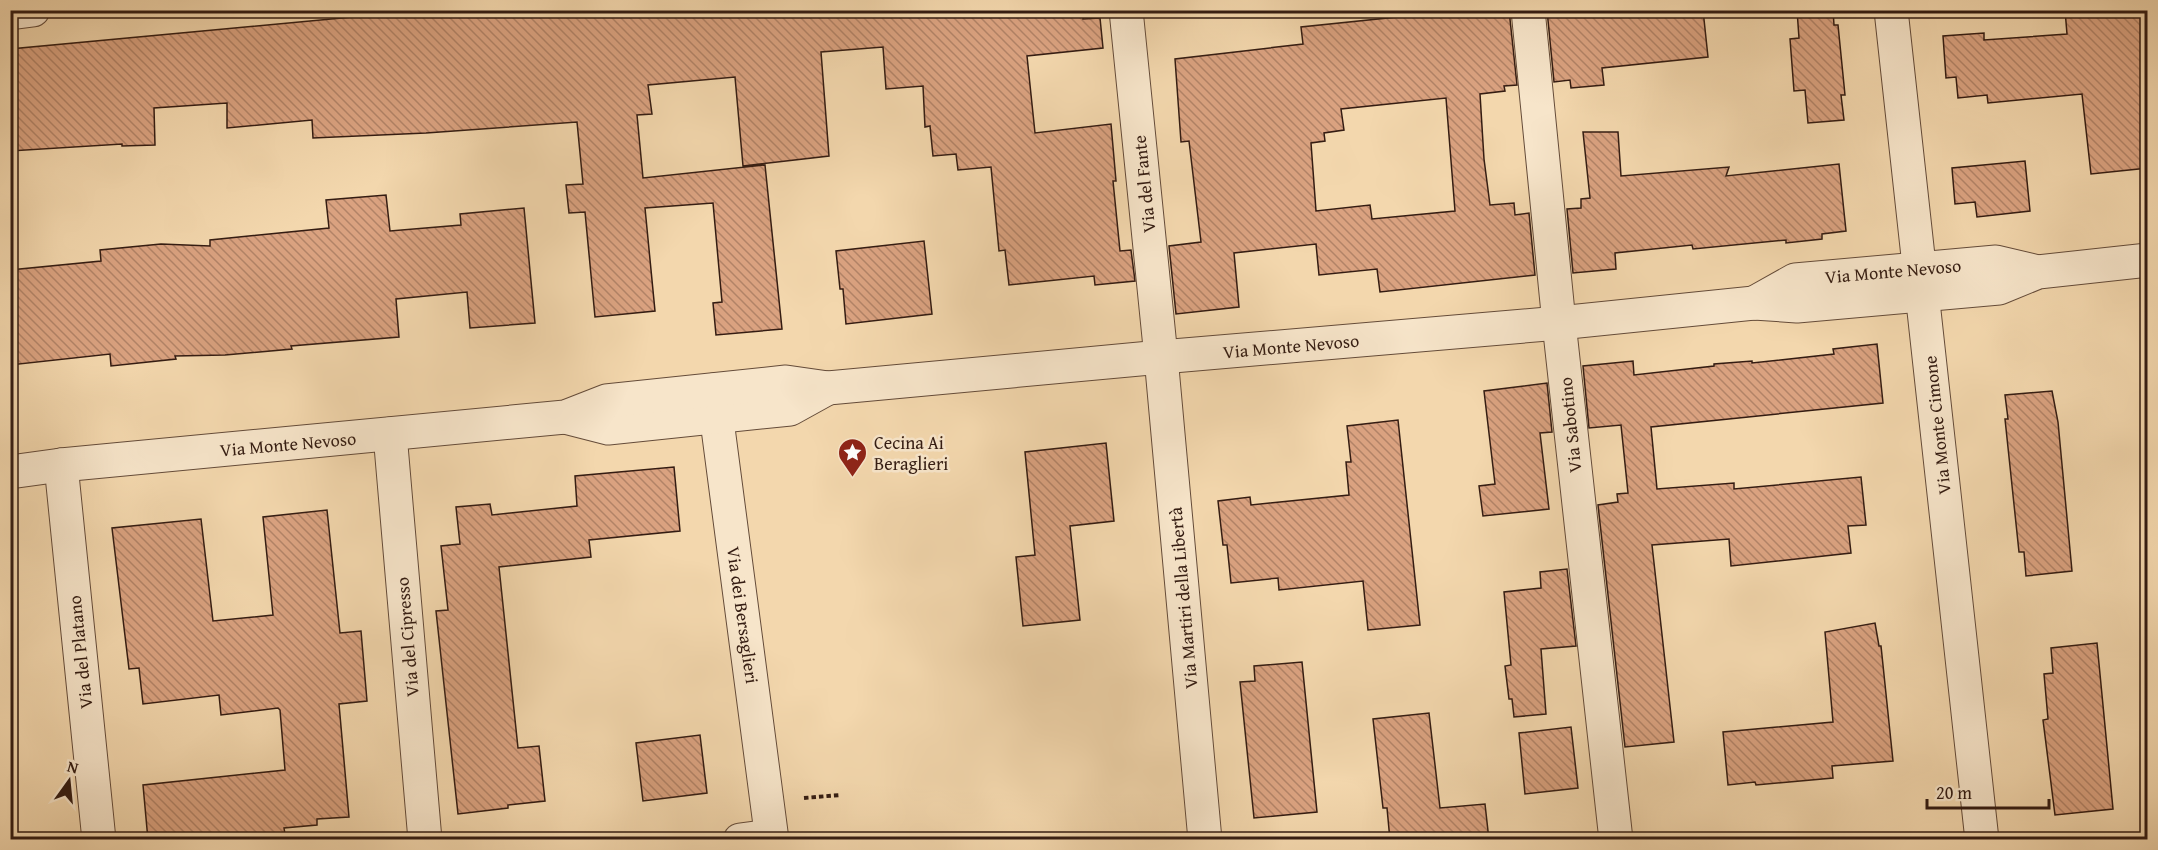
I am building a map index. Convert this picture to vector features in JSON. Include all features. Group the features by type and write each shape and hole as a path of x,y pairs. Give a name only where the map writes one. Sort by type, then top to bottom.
{"street":[{"path":"10,13 33,10"},
{"name":"Via del Fante","path":"1126,10 1161,357"},
{"name":"Via Sabotino","path":"1527,10 1616,840"},
{"name":"Via Monte Cimone","path":"1892,10 1982,840"},
{"name":"Via Monte Nevoso","path":"10,472 61,465 565,417 608,428 715,403 789,409 828,388 1559,323 1754,303 1797,306 1921,281 1996,262 2038,272 2148,260"},
{"name":"Via Martiri della Libertà","path":"1161,357 1205,840"},
{"name":"Via dei Bersaglieri","path":"715,403 761,839"},
{"name":"Via del Cipresso","path":"390,434 424,840"},
{"name":"Via del Platano","path":"61,465 99,840"}],"building":[{"path":"427,10 1083,10 1083,19 1100,18 1103,48 1027,56 1035,133 1111,124 1116,181 1113,181 1120,251 1131,250 1135,281 1095,285 1094,276 1009,285 1005,250 999,251 991,167 958,170 956,154 933,156 930,126 925,127 923,86 886,89 883,47 821,52 829,156 743,166 735,77 648,85 652,114 637,115 643,178 765,165 782,329 716,335 713,303 722,302 713,203 645,208 655,311 595,317 585,212 569,213 566,185 583,184 577,122 426,133 313,138 312,120 227,128 227,103 154,108 155,145 122,146 122,144 10,151 10,49"},
{"path":"1397,10 1509,10 1517,85 1504,86 1505,91 1480,94 1484,159 1490,205 1514,203 1515,215 1529,213 1535,275 1380,292 1377,269 1319,275 1316,244 1234,253 1239,307 1176,314 1169,246 1201,242 1189,141 1181,142 1175,59 1303,44 1301,27 1397,17","holes":["1446,98 1455,211 1372,219 1370,205 1316,211 1311,143 1325,141 1324,133 1344,130 1341,109"]},
{"path":"1547,10 1703,10 1708,57 1602,68 1604,85 1571,88 1570,80 1554,82"},
{"path":"1797,10 1833,10 1834,25 1838,25 1845,95 1841,95 1844,120 1808,123 1805,90 1794,91 1790,39 1799,38"},
{"path":"2065,10 2148,10 2148,168 2091,174 2082,94 1988,103 1987,95 1958,98 1956,77 1946,78 1943,36 1984,33 1984,40 2067,34"},
{"path":"1583,132 1618,132 1621,176 1729,167 1726,176 1839,164 1846,231 1822,234 1822,239 1786,243 1786,240 1693,249 1692,245 1615,253 1616,269 1573,273 1567,209 1581,208 1581,199 1590,198"},
{"path":"2025,161 2030,211 1977,217 1975,202 1955,204 1952,168"},
{"path":"386,195 390,231 461,225 460,214 524,208 535,323 470,328 467,292 396,299 399,337 291,346 292,349 225,355 175,356 176,359 111,366 110,354 10,365 10,270 101,261 100,250 161,244 210,246 210,240 329,228 326,200"},
{"path":"924,241 932,314 846,324 836,251"},
{"path":"1877,344 1883,403 1651,427 1657,489 1734,483 1734,489 1861,477 1866,525 1848,526 1851,553 1731,566 1729,539 1652,545 1674,742 1625,747 1598,505 1618,502 1617,494 1628,493 1621,425 1589,428 1583,366 1633,361 1634,375 1714,366 1714,364 1752,361 1752,363 1834,354 1833,349"},
{"path":"1547,383 1552,432 1540,433 1549,509 1483,516 1479,486 1495,484 1484,391"},
{"path":"2052,391 2058,422 2072,571 2026,576 2024,552 2019,552 2005,419 2008,419 2005,395"},
{"path":"1398,420 1420,625 1368,630 1363,581 1279,590 1278,578 1231,583 1227,545 1223,545 1218,501 1250,497 1251,505 1349,495 1346,462 1351,462 1347,426"},
{"path":"1106,443 1114,521 1070,526 1080,620 1023,626 1016,557 1035,555 1025,452"},
{"path":"674,467 680,531 589,540 591,557 499,567 518,748 539,746 545,801 458,814 436,611 448,610 441,546 460,544 456,507 490,504 492,515 577,506 575,476"},
{"path":"327,510 340,633 361,631 367,701 339,704 349,817 317,819 317,825 284,828 286,840 148,840 143,785 285,770 280,710 278,708 221,715 219,695 143,704 139,668 129,669 112,528 201,519 213,621 273,615 263,517"},
{"path":"1567,569 1576,646 1541,649 1546,714 1514,717 1505,666 1511,665 1504,592 1541,588 1540,572"},
{"path":"1875,623 1879,646 1881,646 1893,761 1832,766 1833,778 1756,785 1755,782 1728,785 1723,732 1833,722 1825,632"},
{"path":"2097,643 2113,809 2055,815 2043,720 2048,719 2044,674 2053,673 2051,648"},
{"path":"1302,662 1317,812 1254,818 1240,682 1255,681 1254,666"},
{"path":"1429,713 1440,808 1485,804 1489,840 1390,840 1387,808 1383,808 1373,719"},
{"path":"1571,727 1578,788 1525,794 1519,733"},
{"path":"700,735 707,793 643,801 636,743"}],"place":[{"name":"Cecina Ai Beraglieri","path":"853,478"}]}
